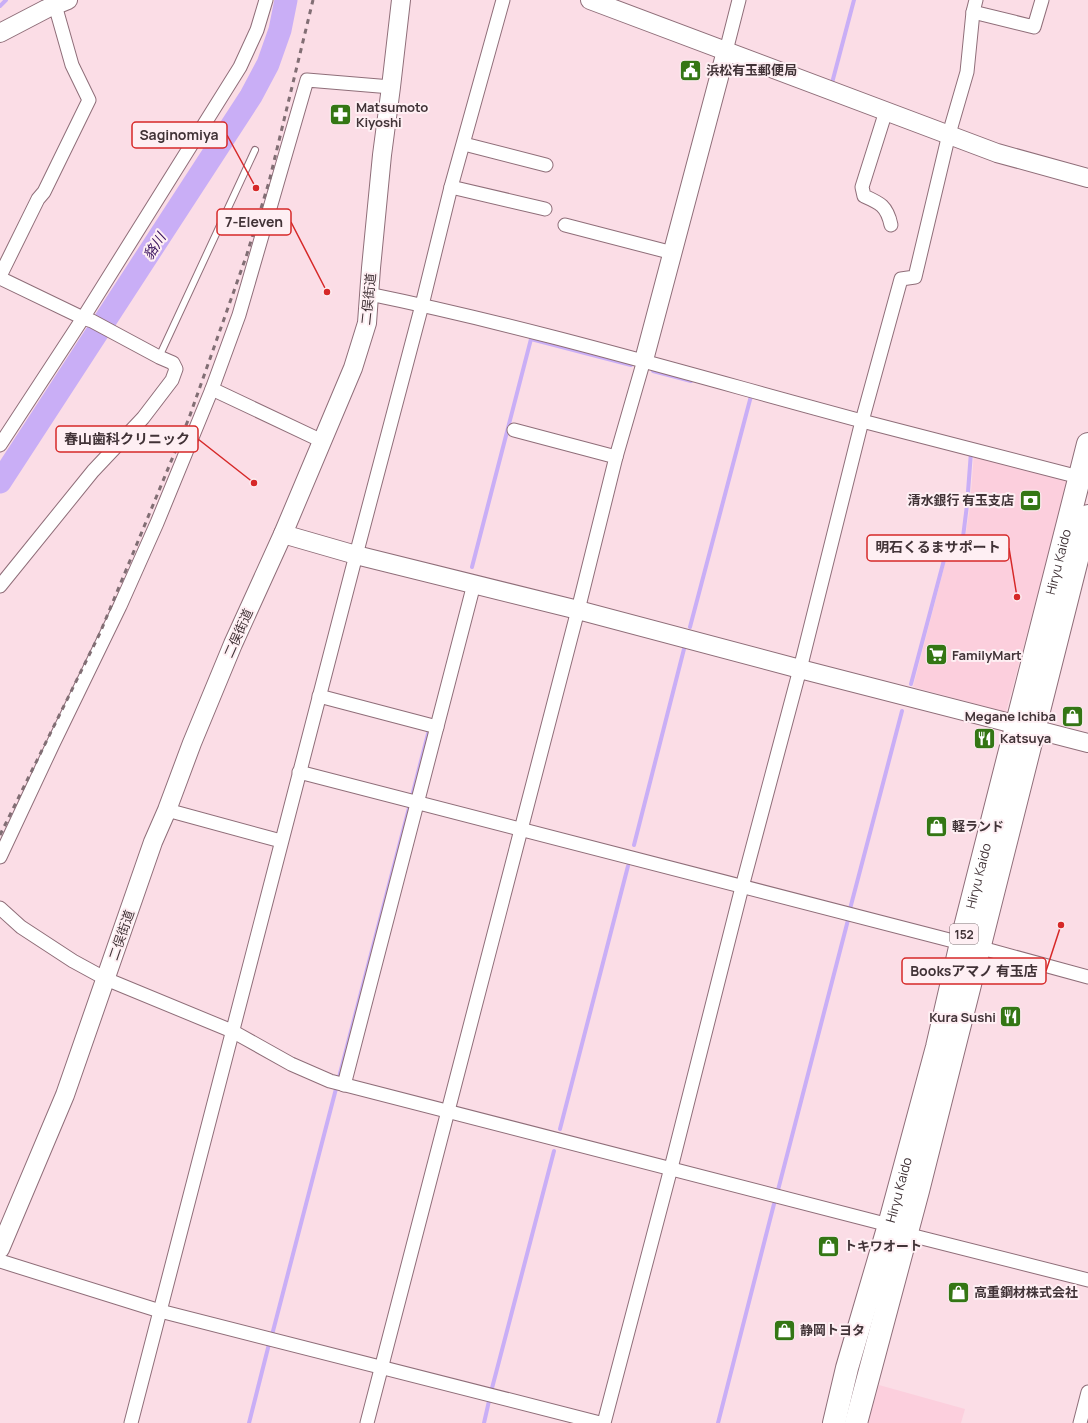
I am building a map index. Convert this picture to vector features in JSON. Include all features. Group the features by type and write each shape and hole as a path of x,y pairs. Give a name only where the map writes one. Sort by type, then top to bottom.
{"highway":[{"name":"Hiryu Kaido","path":"1026,727 1079,477 1088,444"},
{"name":"Hiryu Kaido","path":"856,1423 937,1047 970,946 1026,727 1088,516"},
{"name":"Hiryu Kaido","path":"834,1423 848,1368 897,1229"}],"street":[{"path":"0,445 87,319 240,67 257,30 266,0"},
{"name":"二俣街道","path":"0,1249 66,1095 153,842 167,810 192,743 227,658 283,534 353,368 367,323 382,155 401,0"},
{"path":"131,1423 281,841 422,305 451,187 503,0"},
{"path":"590,0 1006,156 1088,178"},
{"path":"367,1423 522,829 616,457 673,253 739,0"},
{"path":"604,1423 671,1168 742,887 800,669 862,420 901,279 915,277 949,134 967,72 974,6 1034,28 1042,0"},
{"path":"0,32 61,2 72,64 89,100 0,277 112,331 173,363 176,369 172,380 143,418 93,471 0,586"},
{"path":"0,857 158,523 212,389 239,315 307,80 391,87"},
{"path":"886,111 862,187 864,196 881,204 889,218 891,225"},
{"path":"464,144 546,165"},
{"path":"451,187 545,209"},
{"path":"565,225 673,253"},
{"path":"369,294 422,305 644,360 862,420 1079,477"},
{"path":"212,389 322,440"},
{"path":"514,430 616,457"},
{"path":"283,534 356,555 578,610 1088,743"},
{"path":"339,1083 418,802 474,584"},
{"path":"319,696 437,726"},
{"path":"300,772 989,950 1088,977"},
{"path":"167,810 281,841"},
{"path":"0,908 21,927 73,961 106,979 232,1031 291,1064 339,1083 447,1112 671,1168 1088,1280"},
{"path":"0,1261 160,1311 600,1423"},
{"path":"1080,1423 1088,1392"}],"lane":[{"path":"159,357 255,150"}],"shaded area":[{"path":"974,453 1069,478 1006,712 913,687 946,560 965,539 970,506"},
{"path":"879,1385 965,1409 961,1423 868,1423"}],"waterway":[{"path":"0,6 6,0"},
{"name":"貉川","path":"0,482 251,96 268,64 280,30 286,0"},
{"path":"832,83 854,0"},
{"path":"472,567 531,339 631,365"},
{"path":"653,371 691,381"},
{"path":"690,627 751,396"},
{"path":"911,684 944,560 952,548 963,537 971,452 969,452"},
{"path":"634,845 684,649"},
{"path":"850,909 902,711"},
{"path":"412,796 430,726"},
{"path":"272,1335 410,804"},
{"path":"560,1129 628,866"},
{"path":"778,1190 848,920"},
{"path":"491,1392 554,1151"},
{"path":"718,1423 774,1204"},
{"path":"249,1423 269,1344"},
{"path":"484,1423 489,1401"}],"railway":[{"path":"0,835 100,633 189,418 247,254 269,182 313,0"}],"place":[{"name":"浜松有玉郵便局","path":"691,70"},
{"name":"Matsumoto Kiyoshi","path":"340,114"},
{"name":"Saginomiya","path":"256,188"},
{"name":"7-Eleven","path":"327,292"},
{"name":"春山歯科クリニック","path":"254,483"},
{"name":"清水銀行 有玉支店","path":"1030,500"},
{"name":"明石くるまサポート","path":"1017,597"},
{"name":"FamilyMart","path":"937,655"},
{"name":"Megane Ichiba","path":"1072,716"},
{"name":"Katsuya","path":"985,738"},
{"name":"軽ランド","path":"936,826"},
{"name":"Booksアマノ 有玉店","path":"1061,925"},
{"name":"Kura Sushi","path":"1011,1017"},
{"name":"トキワオート","path":"829,1246"},
{"name":"高重鋼材株式会社","path":"958,1292"},
{"name":"静岡トヨタ","path":"784,1330"}]}
